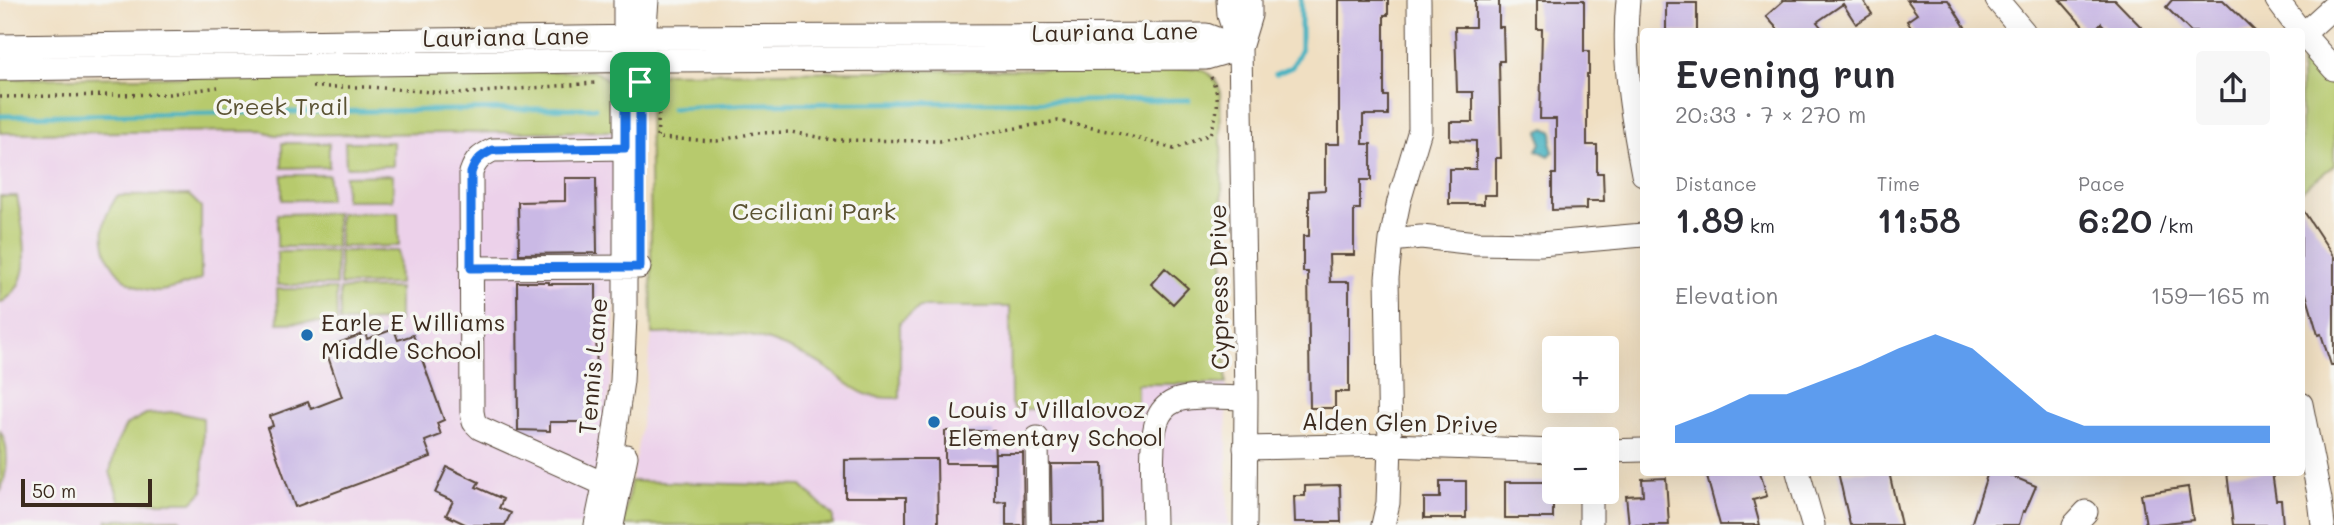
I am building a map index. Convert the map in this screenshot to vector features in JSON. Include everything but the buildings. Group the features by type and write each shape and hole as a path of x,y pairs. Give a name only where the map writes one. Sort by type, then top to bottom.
{"street":[{"name":"Tennis Lane","path":"612,525 636,385 633,60 625,0"},
{"name":"Tennis Lane","path":"596,525 622,381 633,267 625,148 633,60 647,0"},
{"name":"Cypress Drive","path":"1228,0 1229,15 1240,48 1246,398 1245,525"},
{"name":"Cypress Drive","path":"1240,48 1250,15 1250,0"},
{"path":"1383,525 1388,503 1390,445 1387,278 1391,240 1400,199 1420,130 1419,0"},
{"path":"1628,0 1624,34 1630,108 1640,159"},
{"path":"1997,0 2016,28"},
{"path":"2277,0 2297,28"},
{"path":"2305,30 2334,6"},
{"name":"Lauriana Lane","path":"0,46 633,60 1206,35 1240,48"},
{"path":"2305,37 2334,69"},
{"name":"Lauriana Lane","path":"0,69 633,60 1210,57 1240,48"},
{"path":"604,484 480,428 474,422 471,173 474,162 493,150 625,148"},
{"path":"1391,240 1421,237 1476,243 1540,244 1640,236"},
{"path":"471,268 633,267"},
{"path":"1154,525 1154,436 1157,420 1163,409 1186,398 1246,398"},
{"path":"2305,424 2323,525"},
{"path":"1037,438 1038,525"},
{"name":"Alden Glen Drive","path":"1245,448 1390,445 1542,451"},
{"path":"1619,451 1640,450"},
{"path":"1799,476 1814,525"},
{"path":"1591,504 1591,525"}],"path":[{"path":"301,86 457,94 633,60 661,81 657,138 717,141 754,133 791,132 834,140 940,141 1058,121 1122,134 1174,149 1210,134 1217,113 1218,89 1211,78 1210,57"},
{"path":"0,97 169,94 220,87"}],"shaded area":[{"name":"Earle E Williams Middle School","path":"263,131 275,135 615,131 614,353 604,437 586,525 0,525 0,133"},
{"name":"Louis J Villalovoz Elementary School","path":"920,307 1011,307 1011,403 1137,409 1137,384 1226,384 1228,525 623,525 640,434 652,334 723,333 766,340 815,361 855,391 869,396 900,398 900,322"}],"green space":[{"path":"2305,64 2318,66 2334,82 2334,165 2305,188"},
{"name":"Ceciliani Park","path":"1196,68 1211,76 1220,90 1226,384 1137,384 1137,410 1015,409 1011,404 1010,307 920,307 900,322 900,398 876,397 860,392 807,357 755,337 711,333 652,334 649,93 654,81 665,73"},
{"name":"Creek Trail","path":"591,71 607,80 611,87 615,103 615,131 275,135 263,131 0,133 0,79"},
{"path":"345,142 393,142 393,166 346,167"},
{"path":"282,143 329,143 329,167 282,168"},
{"path":"282,175 329,175 329,200 282,200"},
{"path":"393,175 393,200 345,200 345,176"},
{"path":"189,195 201,207 201,279 159,291 134,285 115,269 105,246 106,217 117,196"},
{"path":"0,196 17,196 25,255 20,283 12,294 0,303"},
{"path":"398,212 399,246 339,247 339,213"},
{"path":"336,213 336,247 277,247 277,214"},
{"path":"336,251 336,285 277,285 277,252"},
{"path":"339,251 398,251 399,284 340,285"},
{"path":"399,288 399,321 340,322 340,289"},
{"path":"277,289 336,289 337,322 278,323"},
{"path":"174,412 203,418 203,491 192,502 120,502 110,472 116,445 126,425 146,414"},
{"path":"0,431 6,445 7,461 0,492"},
{"path":"631,481 802,486 833,516 833,525 623,525"},
{"path":"179,519 185,525 106,525 107,520"}],"water":[{"path":"1545,128 1553,132 1553,152 1549,156 1537,150 1541,143 1539,131"}],"waterway":[{"path":"1276,74 1292,67 1301,49 1301,0"},
{"path":"672,108 753,104 1189,100"},
{"path":"0,116 595,108"}],"place":[{"name":"Earle E Williams Middle School","path":"307,335"},
{"name":"Louis J Villalovoz Elementary School","path":"934,422"}],"route":[{"path":"625,82 640,82 640,267 471,268 471,173 474,162 493,150 625,148 625,82"}]}
